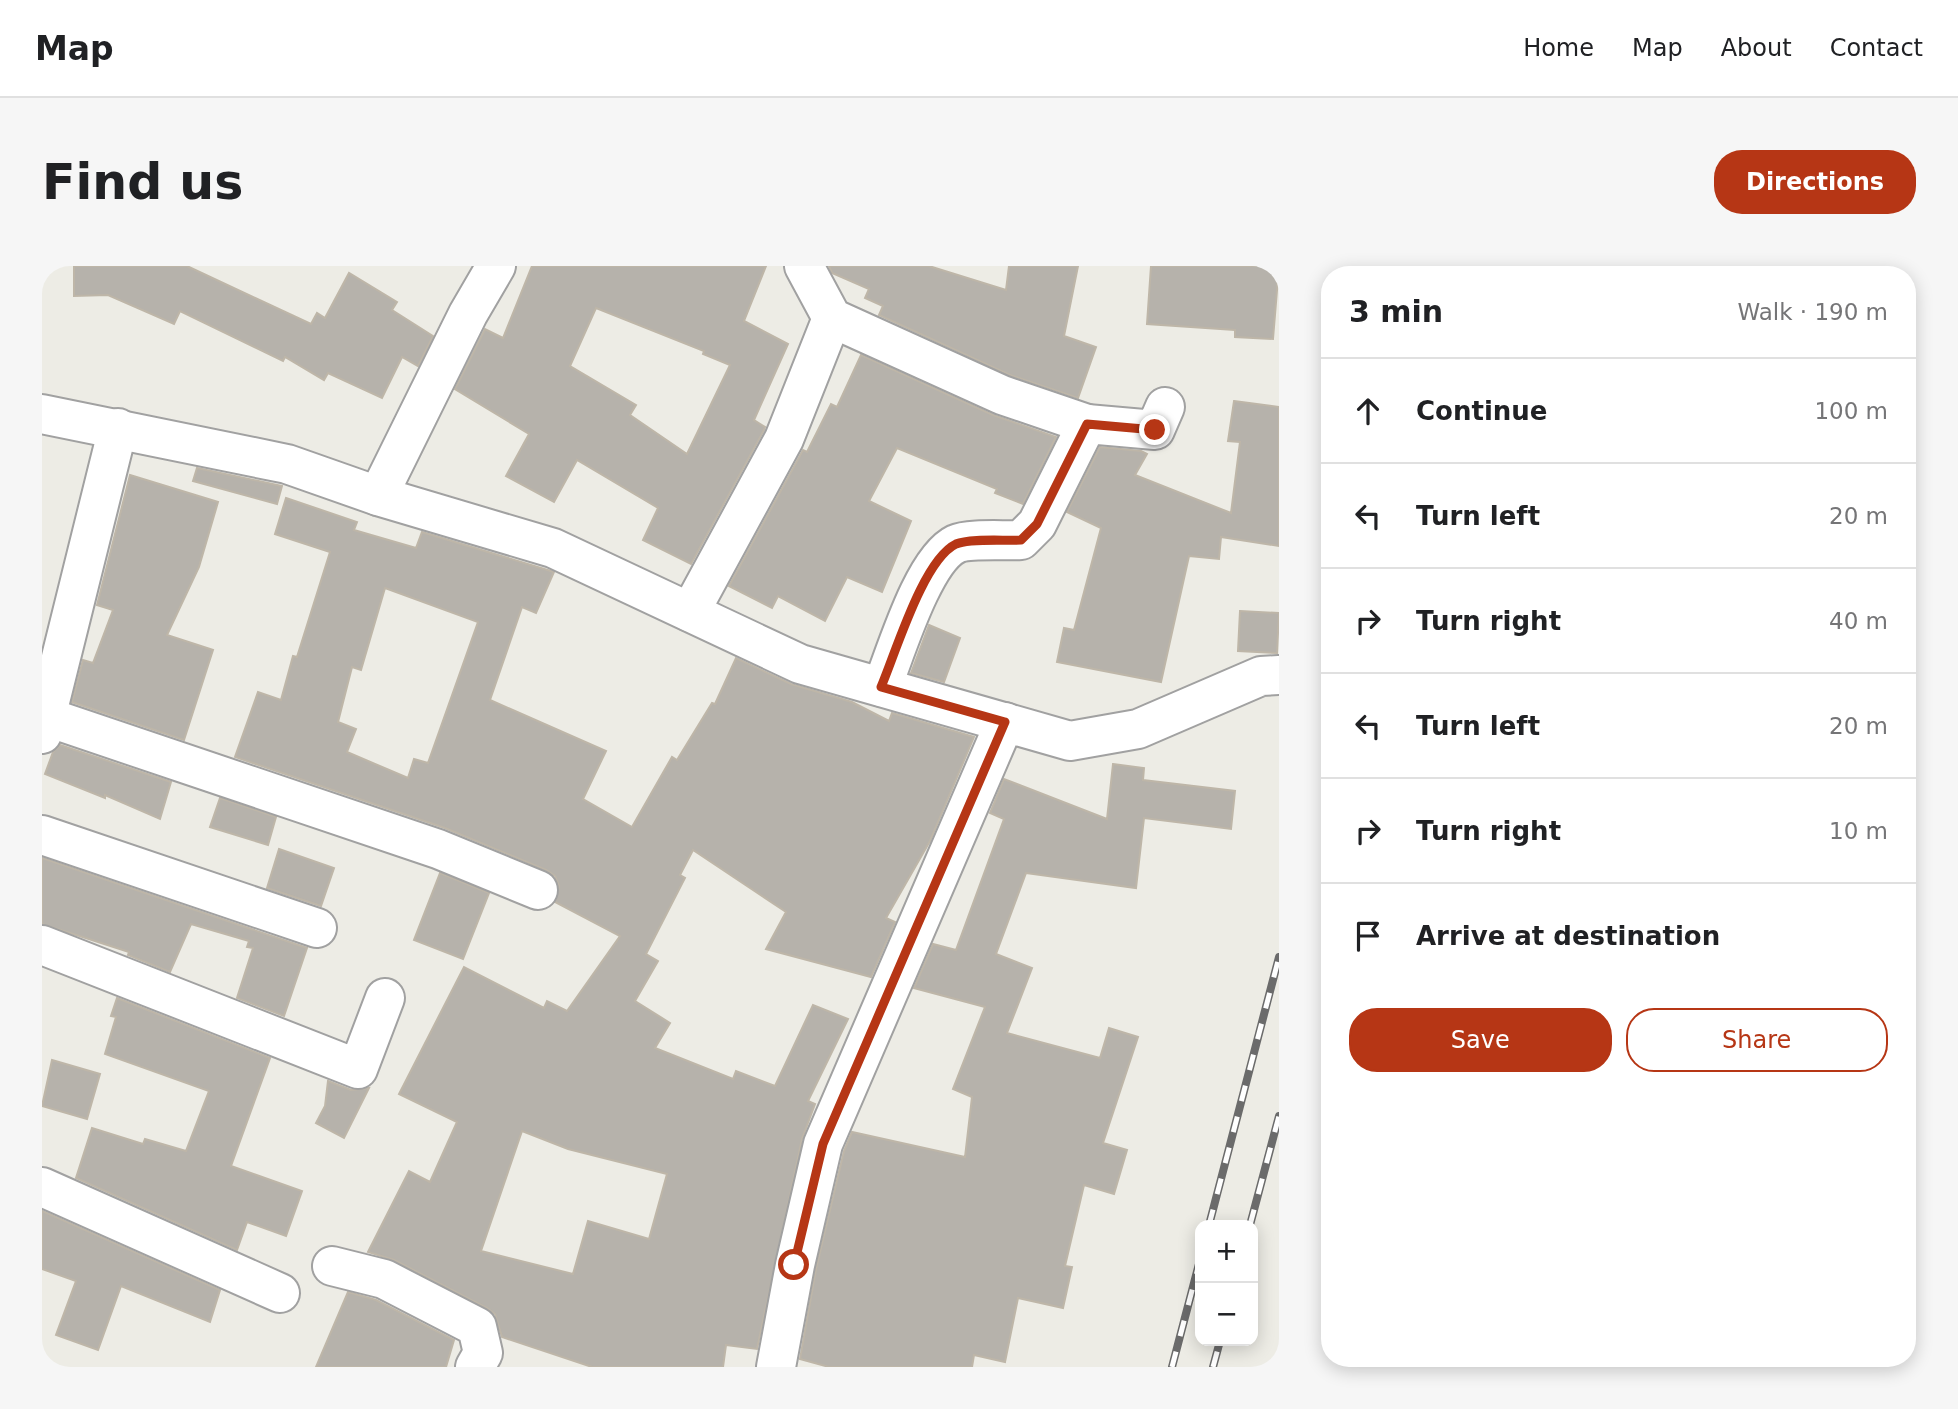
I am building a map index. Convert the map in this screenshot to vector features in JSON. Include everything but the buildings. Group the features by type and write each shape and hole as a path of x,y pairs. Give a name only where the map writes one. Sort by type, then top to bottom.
{"street":[{"path":"378,496 468,314 496,266"},
{"path":"804,266 832,318 1002,395 1087,424 1155,430 1165,407"},
{"path":"690,612 784,439 832,318"},
{"path":"42,414 286,464 378,496 553,548 800,664 1070,741 1138,729 1261,676 1279,675"},
{"path":"881,687 929,575 944,553 958,543 1021,540 1037,524 1087,424"},
{"path":"118,428 44,725 438,849 538,890"},
{"path":"776,1367 794,1265 823,1144 1005,722"},
{"path":"42,835 317,928"},
{"path":"42,945 358,1069 385,998"},
{"path":"42,1187 280,1293"},
{"path":"332,1266 384,1279 477,1327 483,1353 475,1367"}],"railway":[{"path":"1210,1220 1279,957"},
{"path":"1251,1220 1279,1116"},
{"path":"1172,1367 1195,1279"},
{"path":"1213,1367 1219,1346"}],"route":[{"path":"794,1265 823,1144 1005,722 881,687 929,575 944,553 958,543 1021,540 1037,524 1087,424 1155,430"}]}
